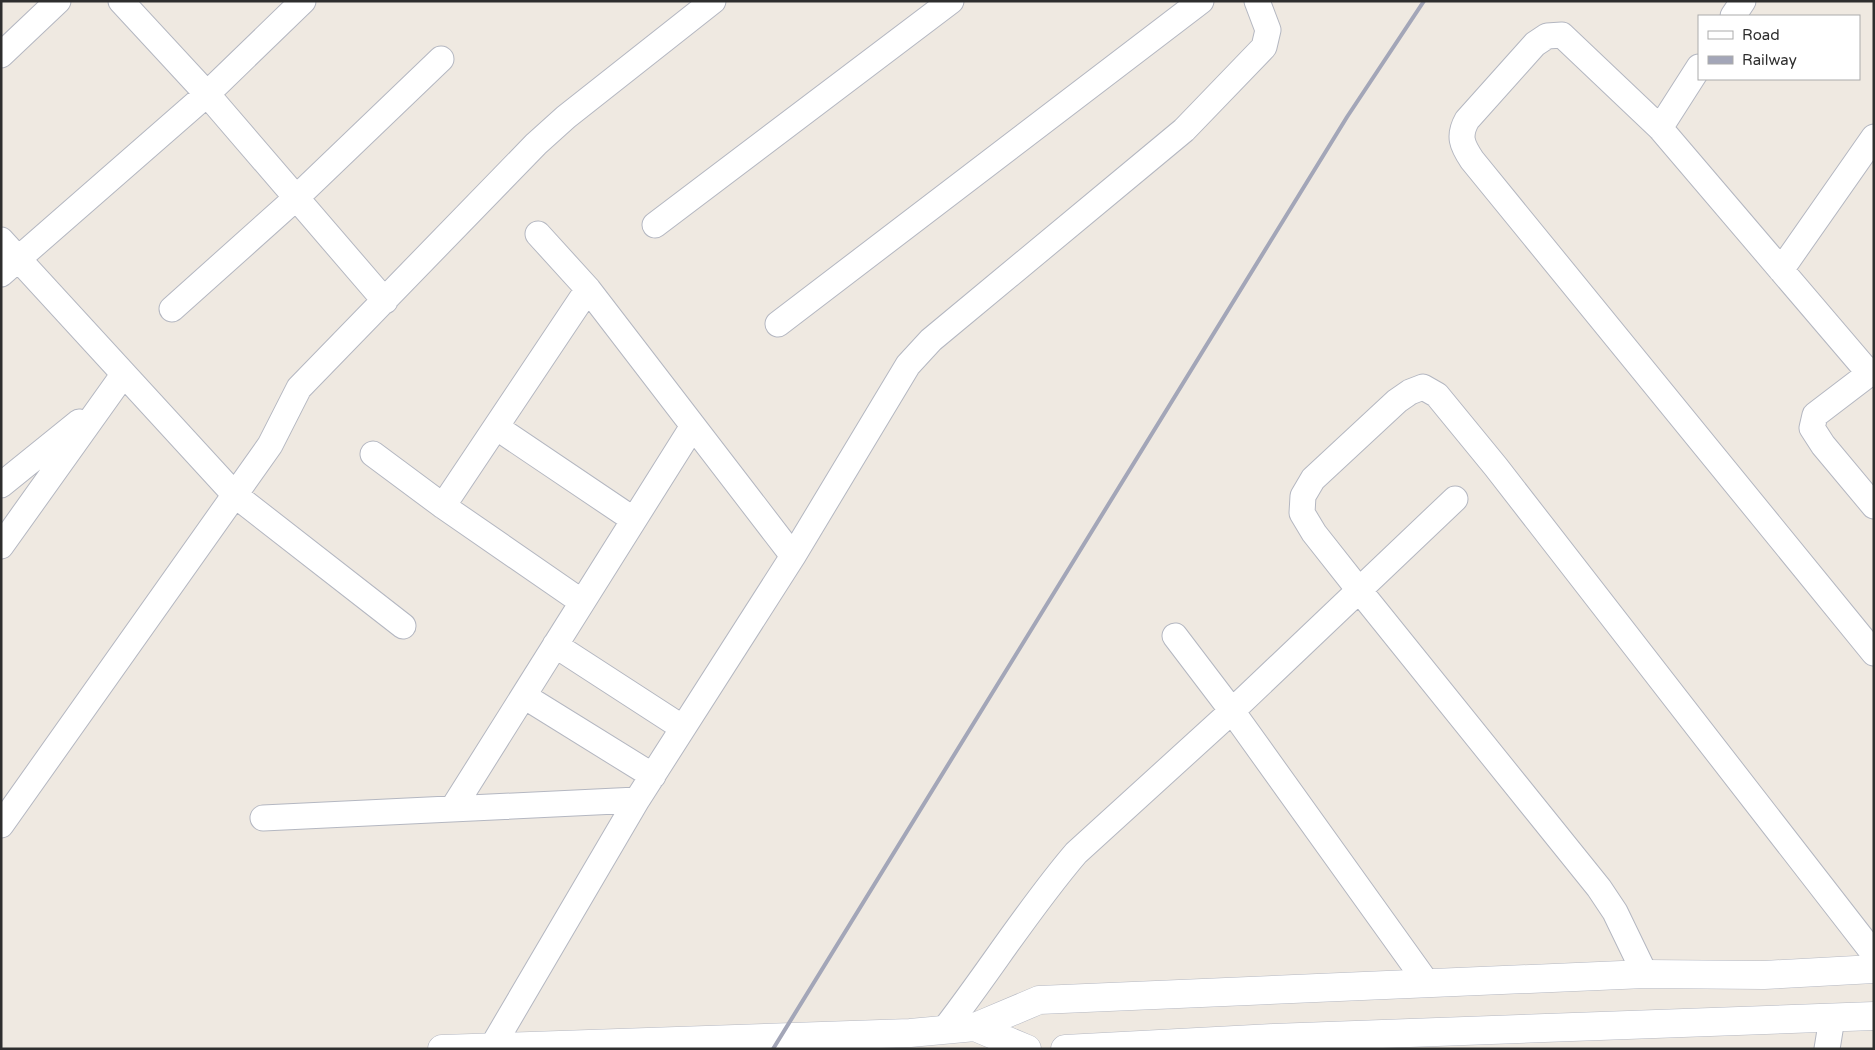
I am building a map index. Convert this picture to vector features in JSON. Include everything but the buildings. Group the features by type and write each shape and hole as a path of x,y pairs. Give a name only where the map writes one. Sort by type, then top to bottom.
{"main road":[{"path":"442,1049 572,1047 944,1030 975,1027 1039,1000 1645,974 1764,975 1874,969"},
{"path":"1065,1049 1273,1044 1874,1016"},
{"path":"975,1027 1027,1049"}],"street":[{"path":"1,55 58,1"},
{"path":"121,1 206,94 385,301"},
{"path":"10,267 206,94 303,1"},
{"path":"1,825 270,445 300,388 536,144 566,116 713,1"},
{"path":"655,225 951,1"},
{"path":"778,324 1201,1"},
{"path":"492,1047 637,800 793,556 908,365 931,340 1184,130 1264,47 1268,30 1257,1"},
{"path":"1734,15 1743,1"},
{"path":"1874,506 1823,445 1812,428 1814,415 1872,371 1781,270 1660,128 1562,35 1547,36 1535,44 1467,120 1461,131 1462,145 1472,160 1874,653"},
{"path":"172,308 296,198 441,59"},
{"path":"1660,128 1698,69"},
{"path":"1781,270 1874,137"},
{"path":"538,234 588,289 793,556"},
{"path":"1,240 10,267 123,375 235,496 402,626"},
{"path":"443,506 588,289"},
{"path":"1,546 123,375"},
{"path":"1645,974 1615,912 1599,888 1314,534 1302,513 1303,496 1313,479 1397,401 1423,387 1437,395 1496,467 1874,954"},
{"path":"1,485 105,400"},
{"path":"453,808 693,426"},
{"path":"496,427 634,520"},
{"path":"373,454 443,506 582,602"},
{"path":"944,1030 981,984 1053,879 1076,853 1232,711 1455,499"},
{"path":"1175,636 1232,711 1427,983"},
{"path":"555,645 684,728"},
{"path":"524,696 653,776"},
{"path":"264,818 637,800"},
{"path":"1827,1049 1832,1018"}],"railway":[{"path":"773,1049 1347,117 1424,1"}]}
